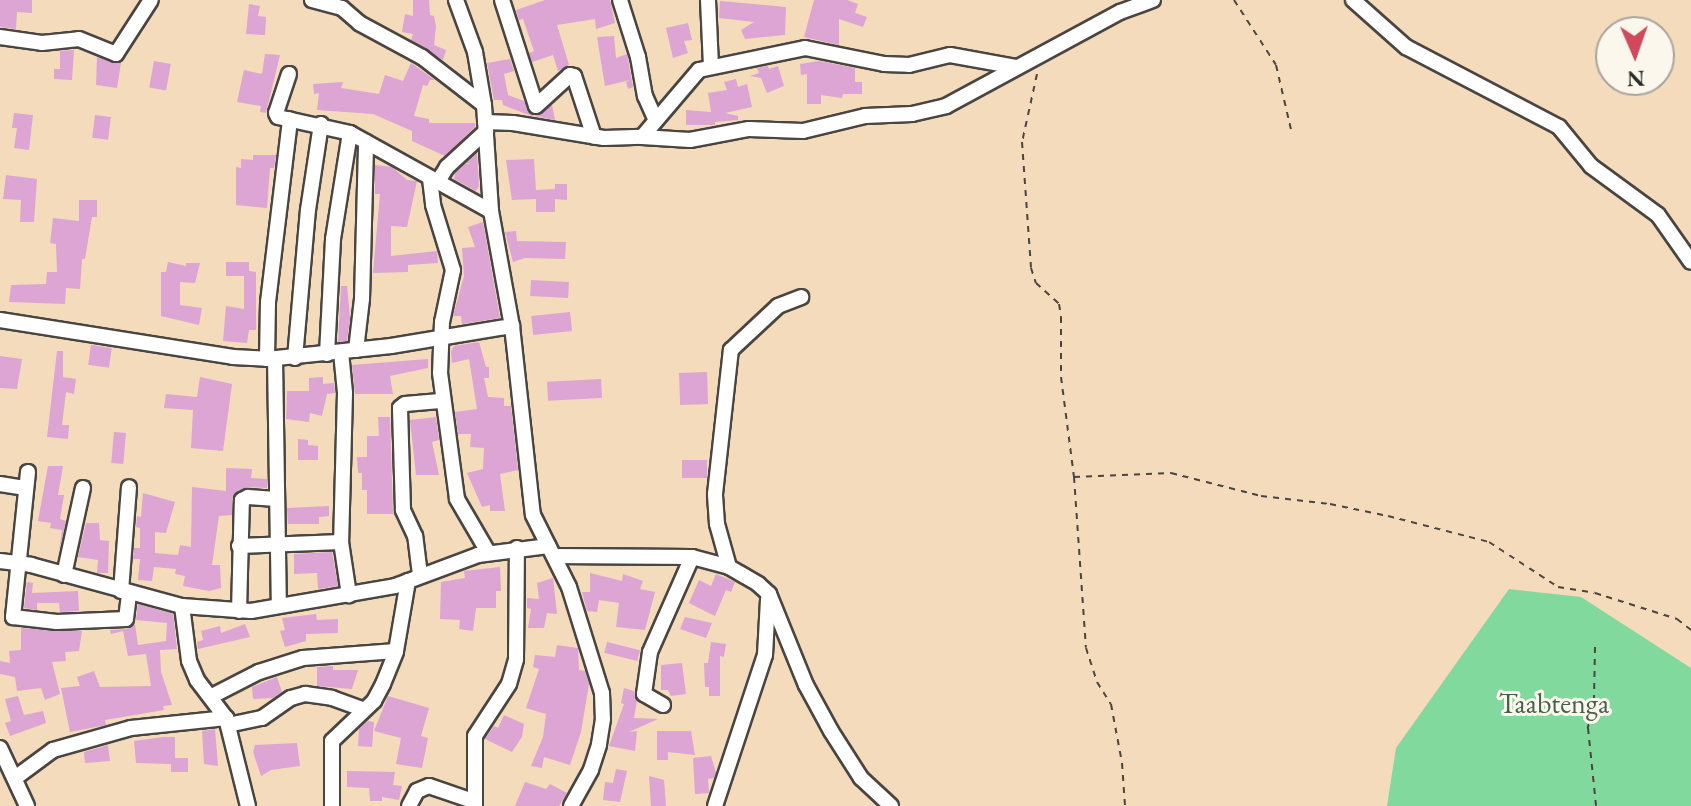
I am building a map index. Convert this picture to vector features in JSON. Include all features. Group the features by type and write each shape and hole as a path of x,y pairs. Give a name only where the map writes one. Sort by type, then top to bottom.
{"street":[{"path":"0,37 42,43 79,39 116,54 151,0"},
{"path":"312,0 342,8 359,23 422,57 484,105"},
{"path":"456,0 475,52 484,105 491,211 512,326 533,515 569,587 603,703 599,745 591,770 571,806"},
{"path":"502,0 536,106 532,126"},
{"path":"620,0 638,57 645,96 655,118"},
{"path":"708,0 711,65"},
{"path":"488,552 458,505 443,401 440,337 453,270 433,205 434,181 486,127 532,126 594,137 690,140 749,129 803,131 865,116 912,114 946,106 1120,12 1153,0"},
{"path":"1353,0 1406,47 1559,127 1591,166 1658,215 1691,262"},
{"path":"642,137 696,73 711,65 813,48 884,64 909,65 950,55 1017,67"},
{"path":"289,74 276,114 350,133 412,164 434,181 491,211"},
{"path":"536,106 570,75 574,76 594,137"},
{"path":"279,606 268,302 290,119"},
{"path":"295,358 306,224 321,124"},
{"path":"349,595 341,542 345,393 333,239 350,133"},
{"path":"341,352 362,299 366,142"},
{"path":"729,567 717,524 715,494 731,350 778,306 801,297"},
{"path":"0,320 233,357 271,359 341,352 512,326"},
{"path":"332,806 332,741 376,697 396,651 414,578 415,536 403,510 400,408 405,404 443,401"},
{"path":"28,472 11,615 17,620 126,619 129,487"},
{"path":"0,484 26,488"},
{"path":"64,575 83,488"},
{"path":"239,611 243,499 276,499"},
{"path":"239,546 341,542"},
{"path":"409,806 421,788 429,786 474,804 475,736 509,684 516,659 517,548"},
{"path":"0,561 16,562 182,606 239,611 349,595 414,578 488,552 517,548 692,557 729,567 769,594 806,685 831,731 861,778 891,806"},
{"path":"663,705 644,694 650,652 692,557"},
{"path":"715,806 765,655 769,594"},
{"path":"182,606 189,661 197,680 212,696 227,722 248,806"},
{"path":"212,696 259,672 303,658 396,651"},
{"path":"15,778 53,750 131,728 262,718 284,701 305,694 332,698 363,709"},
{"path":"0,748 27,806"}],"path":[{"path":"1234,0 1276,65 1292,134"},
{"path":"1042,53 1022,142 1030,253 1033,278 1059,304 1064,417 1074,477 1086,648 1097,682 1111,704 1122,763 1125,806"},
{"path":"1074,477 1171,473 1261,496 1330,504 1388,516 1489,542 1558,587 1595,593 1636,609 1677,619 1691,630"},
{"path":"1595,647 1594,701 1588,728 1596,806"}],"green space":[{"name":"Taabtenga","path":"1509,589 1581,597 1691,668 1691,806 1387,806 1396,748"}],"building":[{"path":"0,0 32,0 32,13 17,12 16,29 0,27"},
{"path":"413,0 429,0 430,15 434,16 436,26 434,45 446,50 443,60 411,40 413,34 402,32 405,14 413,16"},
{"path":"545,0 610,0 615,23 596,29 595,19 557,25 569,65 558,71 553,55 532,62 529,53 534,51 523,19 519,20 516,10"},
{"path":"814,0 847,0 858,4 855,13 867,17 863,27 839,19 839,45 804,37"},
{"path":"720,1 786,7 785,35 745,39 741,30 754,22 719,18"},
{"path":"249,4 260,6 258,16 266,17 265,35 246,34"},
{"path":"688,23 692,40 684,41 688,53 673,58 666,28"},
{"path":"614,36 616,58 627,54 633,87 628,89 626,82 630,80 605,86 597,37"},
{"path":"74,50 72,80 54,79 54,69 60,69 60,51"},
{"path":"265,54 280,55 266,113 260,112 261,106 237,102 244,70 262,74"},
{"path":"97,57 121,63 117,88 96,85"},
{"path":"510,59 514,71 504,74 508,95 524,101 534,116 503,105 502,100 494,100 487,63"},
{"path":"154,61 171,64 166,91 149,88"},
{"path":"819,61 855,68 855,82 862,82 862,94 843,94 842,98 821,95 821,104 807,104 807,74 801,75 800,64"},
{"path":"411,63 435,80 430,80 427,86 423,85 414,116 429,119 429,123 475,123 475,127 445,156 412,141 412,131 373,114 317,110 319,93 314,94 313,84 343,82 341,88 379,94 385,75 403,81"},
{"path":"768,66 769,69 778,66 784,86 767,93 761,78 750,76 759,73 757,68"},
{"path":"736,79 738,87 747,84 752,107 725,113 738,116 738,120 715,122 715,125 686,125 686,110 711,112 708,93 727,90 724,82"},
{"path":"552,105 555,120 534,116"},
{"path":"14,113 33,115 29,150 14,148 17,128 12,128"},
{"path":"95,115 111,117 108,140 92,138"},
{"path":"477,153 479,186 476,191 454,179 455,173 465,164 471,164 466,163"},
{"path":"253,155 276,155 274,168 270,168 267,208 236,205 236,167 241,168 241,159 253,160"},
{"path":"534,159 536,190 555,189 555,184 567,184 567,200 555,199 555,212 536,212 536,199 512,200 506,160"},
{"path":"375,165 392,167 407,180 417,181 407,227 391,226 391,256 437,251 438,263 408,265 408,272 373,273 380,194 375,194"},
{"path":"6,175 37,179 34,222 20,222 21,200 3,199"},
{"path":"79,200 97,200 97,217 92,217 85,259 82,259 80,289 66,288 65,304 9,302 11,285 46,284 47,272 57,272 56,244 50,243 53,218 79,221"},
{"path":"483,222 500,318 462,324 461,316 453,316 464,276 462,248 475,247 468,227"},
{"path":"516,231 517,241 566,242 565,259 525,258 513,262 505,232"},
{"path":"168,262 186,266 186,263 200,263 195,283 180,282 180,305 202,308 199,325 161,316 161,272 166,272"},
{"path":"226,262 249,262 249,271 256,272 256,330 249,330 247,343 223,341 226,306 244,309 244,276 226,276"},
{"path":"531,280 569,282 568,298 530,296"},
{"path":"341,286 347,286 350,318 347,341 338,342"},
{"path":"570,312 572,331 533,335 531,316"},
{"path":"479,342 486,367 489,367 489,378 484,378 488,397 504,398 504,406 511,406 518,470 500,474 505,511 490,511 490,505 482,507 467,473 483,469 484,448 470,447 471,434 458,434 455,412 477,409 469,359 452,363 451,351 454,346"},
{"path":"91,345 112,348 109,368 88,365"},
{"path":"57,351 63,351 63,377 76,379 74,394 66,392 62,425 69,425 68,439 47,437"},
{"path":"0,356 22,359 17,389 0,388"},
{"path":"428,359 428,368 390,376 393,394 355,394 352,365"},
{"path":"707,372 708,404 680,405 679,373"},
{"path":"200,377 232,384 223,451 191,448 193,410 164,408 166,394 197,397"},
{"path":"323,377 323,384 334,383 335,393 327,394 322,416 310,413 309,422 286,419 287,391 309,391 309,378"},
{"path":"601,379 602,398 548,401 547,382"},
{"path":"378,417 390,417 393,514 367,514 367,490 362,490 362,473 358,473 357,457 367,457 367,436 379,436"},
{"path":"436,417 439,440 432,442 439,475 416,475 410,420"},
{"path":"114,432 126,433 123,464 111,463"},
{"path":"298,439 318,446 318,460 298,460"},
{"path":"682,460 707,460 707,478 682,478"},
{"path":"48,466 63,466 58,495 64,495 60,519 66,521 59,552 62,530 50,528 51,523 38,521"},
{"path":"226,468 252,469 251,478 267,479 267,488 248,487 238,491 232,499 232,515 219,516 212,565 220,565 221,588 209,591 183,586 185,576 175,574 176,569 154,567 152,581 138,580 140,559 133,559 134,548 140,548 140,528 136,527 137,516 141,517 143,493 175,502 166,533 155,532 155,553 178,555 180,545 191,547 192,487 226,491"},
{"path":"329,506 329,516 319,517 319,524 288,524 287,508"},
{"path":"86,523 99,523 100,540 109,541 108,573 97,573 98,560 78,557"},
{"path":"332,552 338,586 318,589 317,573 294,574 294,554"},
{"path":"500,567 501,591 496,591 496,608 476,608 473,631 459,629 460,620 440,619 441,582 465,578 464,571"},
{"path":"590,573 622,581 623,574 643,581 640,589 655,592 645,630 616,627 619,603 599,600 597,612 587,611 582,592 590,592"},
{"path":"716,574 735,582 731,592 726,590 715,616 689,603 699,580 711,586"},
{"path":"553,578 557,614 547,613 544,628 528,628 531,609 527,608 527,598 539,599 537,583"},
{"path":"27,582 33,583 32,593 78,591 79,611 60,612 59,603 37,603 37,610 24,608"},
{"path":"138,604 173,614 177,649 160,650 161,672 172,705 163,706 164,710 105,720 106,725 70,732 61,688 80,686 77,677 94,671 100,687 151,686 146,654 128,656 123,631 111,634 110,630 127,629 135,624 138,645 166,641 167,623 136,620"},
{"path":"316,614 317,620 338,619 338,633 306,634 306,641 285,647 280,631 285,630 282,618"},
{"path":"685,617 712,623 706,638 680,629"},
{"path":"245,624 250,637 198,649 197,642 203,640 201,631 220,626 221,633"},
{"path":"21,628 82,631 79,651 65,652 66,661 52,662 60,694 45,700 41,688 17,691 15,677 0,674 0,661 10,663 9,651 21,650"},
{"path":"607,642 640,650 637,661 604,653"},
{"path":"711,642 726,644 724,657 720,656 720,696 709,696 709,687 705,687 704,663 708,663"},
{"path":"557,645 578,648 579,670 585,671 589,684 581,732 570,765 544,757 542,768 531,766 543,737 546,714 526,708 539,669 533,667 535,655 555,657"},
{"path":"682,663 686,694 671,696 668,690 661,690 661,665"},
{"path":"333,666 333,670 358,670 352,689 317,686 317,667"},
{"path":"277,677 282,692 273,698 253,699 252,687"},
{"path":"624,688 634,691 637,701 634,718 658,719 629,732 637,731 635,751 609,746 624,704 621,703"},
{"path":"18,696 24,715 43,711 46,723 10,736 5,723 11,721 5,699"},
{"path":"388,696 429,708 421,736 428,738 422,768 396,764 401,738 374,731"},
{"path":"504,715 524,724 522,737 512,752 485,739 494,726 498,728"},
{"path":"368,721 374,722 372,747 358,746 359,729"},
{"path":"215,729 218,766 204,764 202,731"},
{"path":"657,731 691,731 695,755 668,752 668,760 657,760"},
{"path":"175,737 175,758 188,758 188,772 171,772 171,764 136,763 134,741"},
{"path":"297,743 300,766 271,770 261,776 253,752 255,745"},
{"path":"108,745 110,761 85,763 84,752"},
{"path":"711,756 716,773 714,778 708,779 709,793 695,794 693,758"},
{"path":"616,769 627,771 620,802 603,800 605,782 613,783"},
{"path":"347,771 395,772 393,785 402,786 399,800 382,797 382,801 370,801 369,788 347,787"},
{"path":"649,776 664,780 666,806 651,806"},
{"path":"525,782 546,789 550,784 567,793 559,806 515,806"}]}
